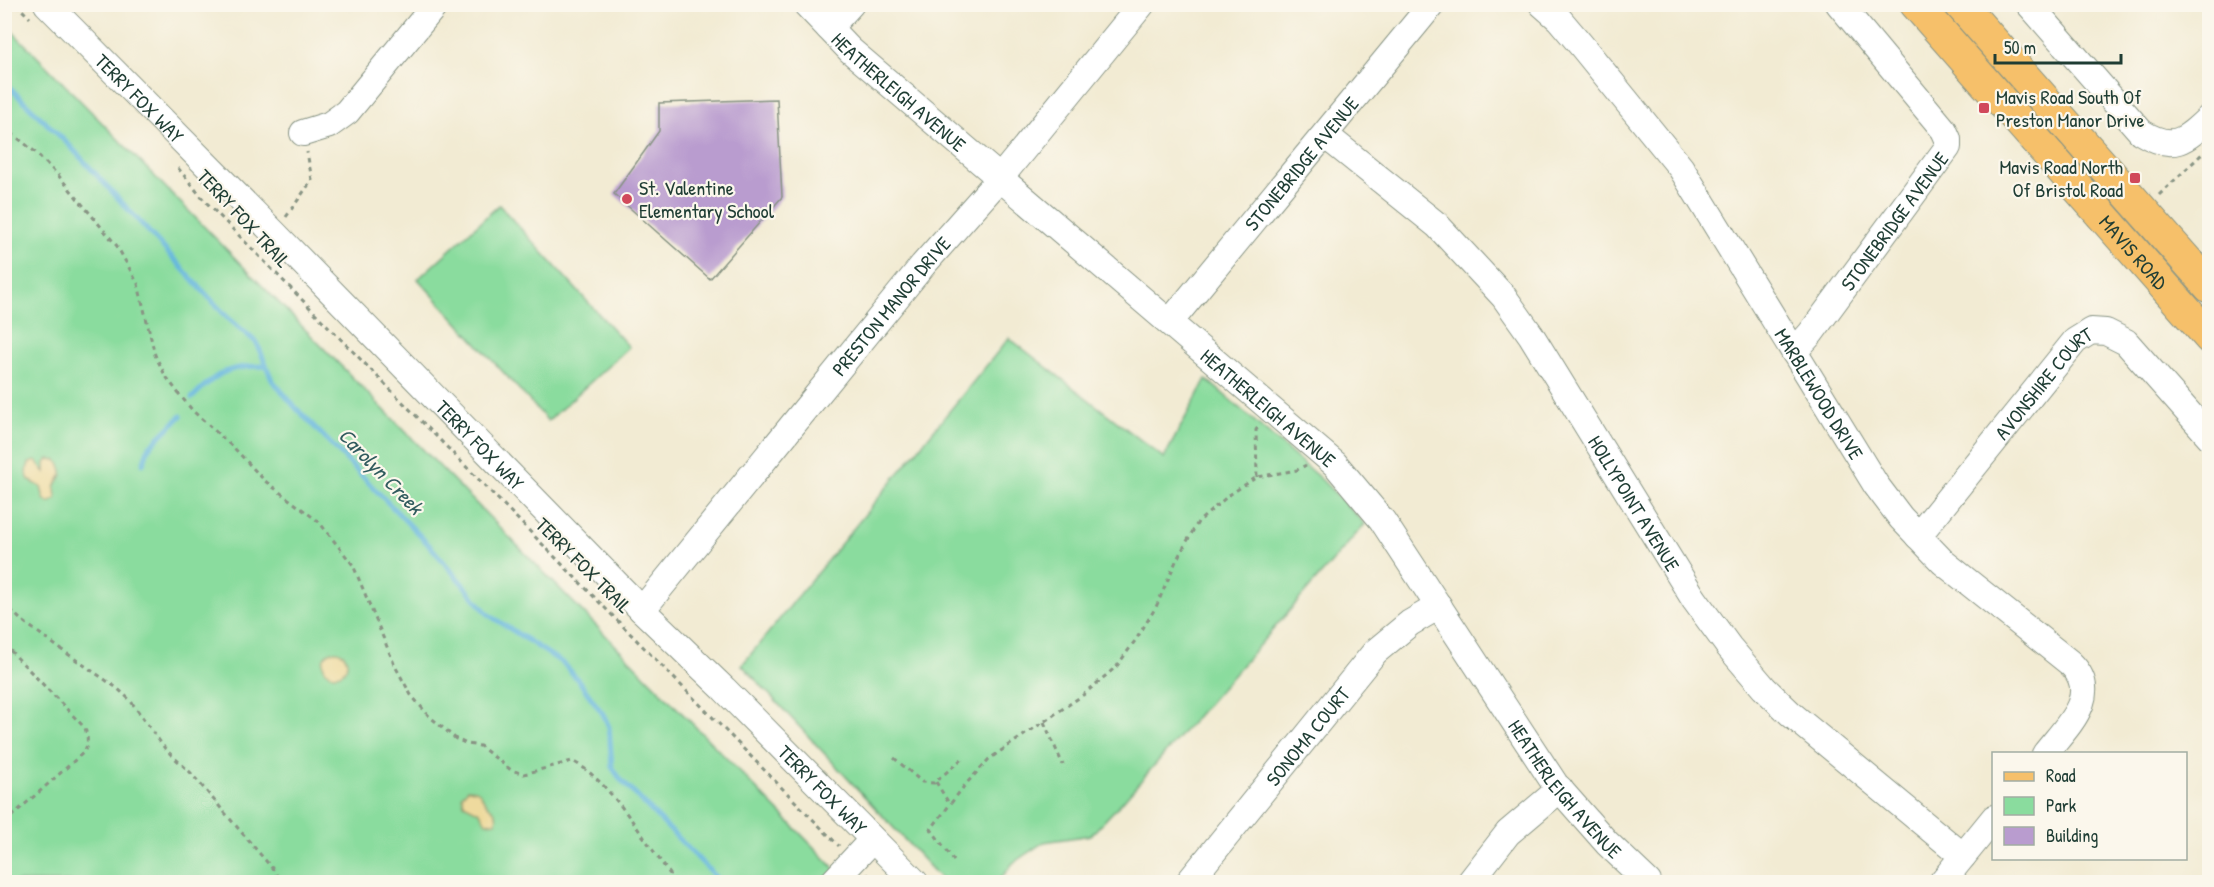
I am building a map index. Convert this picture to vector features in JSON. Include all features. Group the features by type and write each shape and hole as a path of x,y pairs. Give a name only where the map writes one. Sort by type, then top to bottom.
{"main road":[{"name":"MAVIS ROAD","path":"1916,4 2210,338"},
{"name":"MAVIS ROAD","path":"1960,4 2210,287"}],"street":[{"name":"TERRY FOX WAY","path":"47,4 642,610 724,689 915,882"},
{"path":"303,133 329,125 347,112 436,4"},
{"name":"HEATHERLEIGH AVENUE","path":"806,4 850,50 1324,453 1382,520 1510,717 1560,789 1607,843 1648,882"},
{"path":"829,28 852,4"},
{"name":"PRESTON MANOR DRIVE","path":"642,610 922,265 1000,178 1142,4"},
{"name":"STONEBRIDGE AVENUE","path":"1170,322 1432,4"},
{"name":"MARBLEWOOD DRIVE","path":"1542,4 1559,19 1681,168 1876,485 1900,518 1943,562 2080,673 2083,693 2080,708 2046,752"},
{"name":"STONEBRIDGE AVENUE","path":"1794,352 1818,324 1948,147 1948,139 1944,130 1839,4"},
{"path":"2029,4 2140,132 2153,140 2166,144 2178,142 2189,137 2210,117"},
{"name":"HOLLYPOINT AVENUE","path":"1324,135 1437,225 1504,297 1532,335 1694,599 1729,647 1764,688 1819,737 1964,856"},
{"name":"AVONSHIRE COURT","path":"1918,536 2075,341 2091,331 2106,332 2126,342 2210,436"},
{"name":"SONOMA COURT","path":"1189,882 1375,652 1410,623 1439,606"},
{"path":"1470,882 1508,833 1560,789"},
{"path":"1942,882 1992,821"},
{"path":"832,882 872,840"}],"path":[{"path":"4,127 34,151 58,175 117,246 129,264 138,284 154,355 179,394 193,411 236,450 265,481 319,522 353,565 394,666 411,695 429,716 456,739 480,746 511,770 524,774 543,771 572,761 580,765 601,782 676,882"},
{"path":"274,233 312,180 303,133"},
{"path":"2156,199 2203,153"},
{"name":"TERRY FOX TRAIL","path":"176,165 203,199 838,845"},
{"path":"1257,477 1256,430 1272,409"},
{"path":"954,861 931,829 989,759 1083,695 1117,666 1156,607 1177,559 1198,522 1229,495 1257,477 1297,470 1324,453"},
{"path":"4,603 20,619 117,688 130,700 166,750 190,772 272,868 281,882"},
{"path":"4,644 85,728 88,738 88,747 83,753 4,824"},
{"path":"1044,722 1063,765"},
{"path":"894,758 922,782 936,782 964,757"},
{"path":"936,782 950,805"},
{"path":"213,882 235,882"}],"green space":[{"path":"5,24 848,882 5,882"},
{"path":"499,205 629,347 548,421 418,279"},
{"path":"1009,338 1164,458 1206,379 1322,480 1365,524 1091,835 1044,842 1013,863 998,882 944,882 742,665"}],"sand":[{"path":"49,459 57,460 62,476 55,488 56,499 49,503 44,499 41,487 29,480 26,472 29,463 36,461 45,472 45,463"},
{"path":"335,651 344,654 347,663 344,672 335,675 326,672 323,663 326,654"},
{"path":"468,789 480,793 484,801 495,812 496,822 486,823 480,812 464,804 462,795"}],"building":[{"path":"777,99 782,197 710,279 614,194 659,131 659,103"}],"waterway":[{"name":"Carolyn Creek","path":"4,82 70,146 227,317 257,343 272,380 296,408 431,547 489,615 564,664 603,714 609,727 612,767 621,780 721,882"},
{"path":"192,398 209,382 225,372 242,367 266,366"},
{"path":"143,464 149,447 181,416"}],"place":[{"name":"Mavis Road South Of Preston Manor Drive","path":"1984,108"},
{"name":"Mavis Road North Of Bristol Road","path":"2135,178"},
{"name":"St. Valentine Elementary School","path":"627,199"}]}
